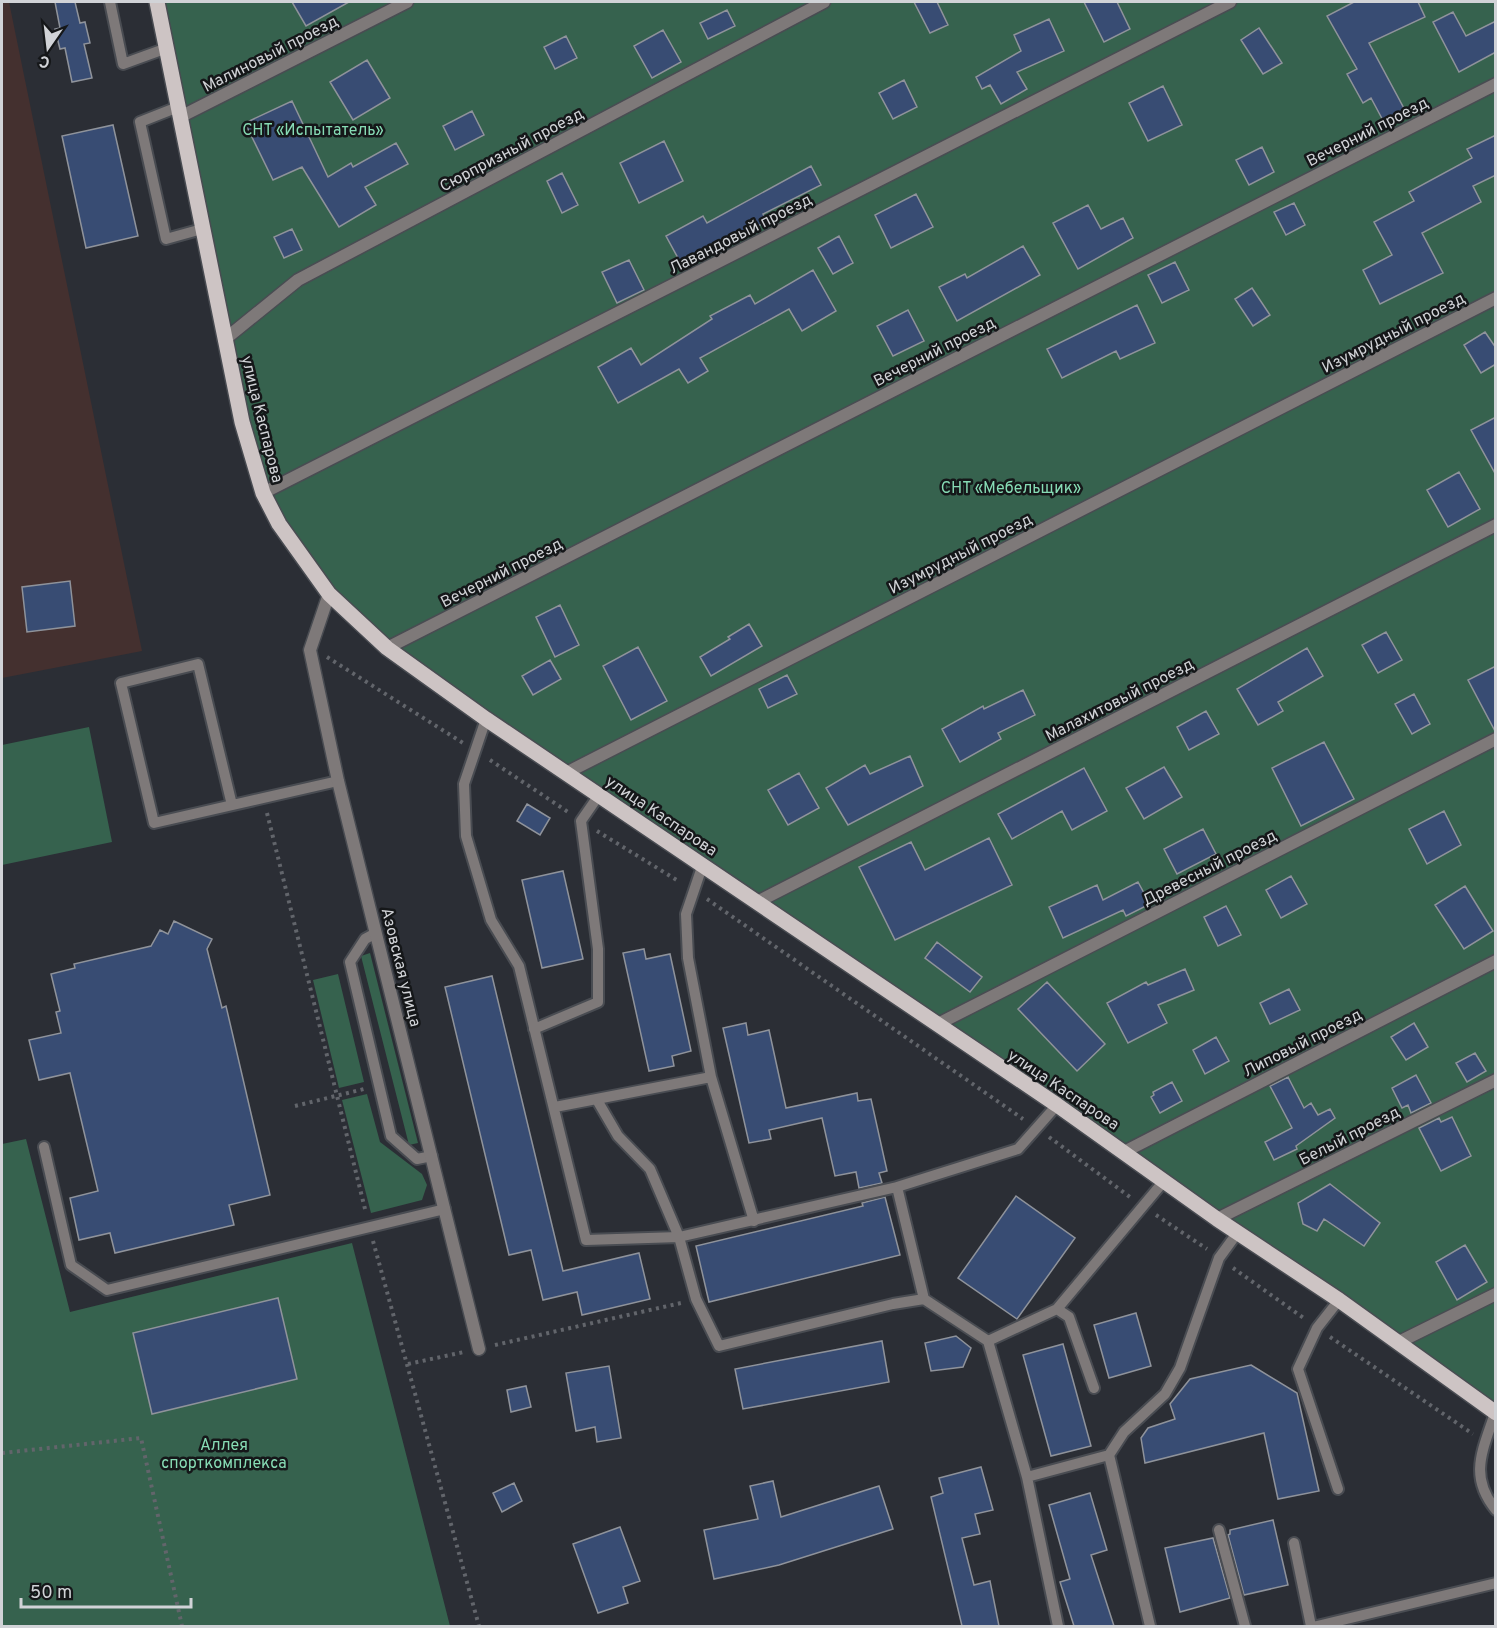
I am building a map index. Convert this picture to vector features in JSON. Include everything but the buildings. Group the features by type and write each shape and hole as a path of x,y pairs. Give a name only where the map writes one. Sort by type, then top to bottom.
{"main road":[{"name":"улица Каспарова","path":"157,2 242,422 263,493 279,524 329,594 387,648 486,719 568,772 1057,1105 1217,1220 1399,1342 1495,1413"}],"street":[{"name":"Малиновый проезд","path":"179,112 407,2"},
{"name":"Сюрпризный проезд","path":"225,340 298,280 824,2"},
{"name":"Лавандовый проезд","path":"263,493 1230,2"},
{"name":"Вечерний проезд","path":"387,648 1496,84"},
{"name":"Изумрудный проезд","path":"568,772 1496,298"},
{"name":"Малахитовый проезд","path":"757,902 1496,525"},
{"path":"310,650 329,594"},
{"name":"Азовская улица","path":"310,650 338,781 479,1349"},
{"name":"Древесный проезд","path":"938,1024 1496,739"},
{"name":"Липовый проезд","path":"1124,1152 1496,961"},
{"name":"Белый проезд","path":"1217,1220 1496,1080"},
{"path":"1399,1342 1496,1294"}],"lane":[{"path":"110,2 123,64 166,48"},
{"path":"179,112 140,122 166,239 202,229"},
{"path":"232,805 198,664 121,683 154,823 338,781"},
{"path":"486,719 464,784 466,836 491,920 519,966 586,1240 679,1237 897,1187 1018,1149 1057,1105"},
{"path":"534,1029 598,1002 598,949 581,820 599,795"},
{"path":"703,864 686,914 688,958 711,1077 754,1221"},
{"path":"376,933 365,939 350,962 391,1136 417,1159 432,1156"},
{"path":"555,1107 711,1077"},
{"path":"597,1100 618,1136 650,1169 679,1237 696,1299 719,1346 893,1304 924,1299 988,1341 1027,1477 1058,1626"},
{"path":"44,1147 71,1265 107,1290 445,1209"},
{"path":"988,1341 1057,1309 1164,1181"},
{"path":"897,1187 924,1299"},
{"path":"1027,1477 1109,1455 1124,1432 1166,1394 1180,1368 1219,1258 1238,1232"},
{"path":"1338,1489 1298,1368 1317,1328 1339,1300"},
{"path":"1057,1309 1069,1317 1094,1388"},
{"path":"1495,1413 1478,1465 1484,1496 1496,1510"},
{"path":"1109,1455 1150,1626"},
{"path":"1219,1530 1245,1626"},
{"path":"1294,1542 1311,1626"},
{"path":"1317,1626 1496,1583"}],"path":[{"path":"310,650 337,662 581,820 694,890 1036,1128 1317,1328 1486,1442"},
{"path":"295,1106 379,1085"},
{"path":"408,1364 696,1299"},
{"path":"2,1453 141,1438 182,1626"}],"shaded area":[{"path":"2,2 9,2 142,651 2,678"}],"green space":[{"name":"СНТ «Мебельщик»","path":"157,2 1495,2 1495,1413 757,902 346,612 263,493"},
{"path":"89,727 112,842 2,865 2,745"},
{"path":"370,953 418,1143 409,1145 361,956"},
{"path":"338,974 364,1082 339,1088 313,980"},
{"path":"367,1094 380,1142 422,1174 427,1185 422,1200 371,1213 342,1100"},
{"name":"Аллея спорткомплекса","path":"26,1139 70,1312 352,1243 450,1626 2,1626 2,1144"}],"park label":[{"name":"СНТ «Испытатель»","path":"313,129"}]}
